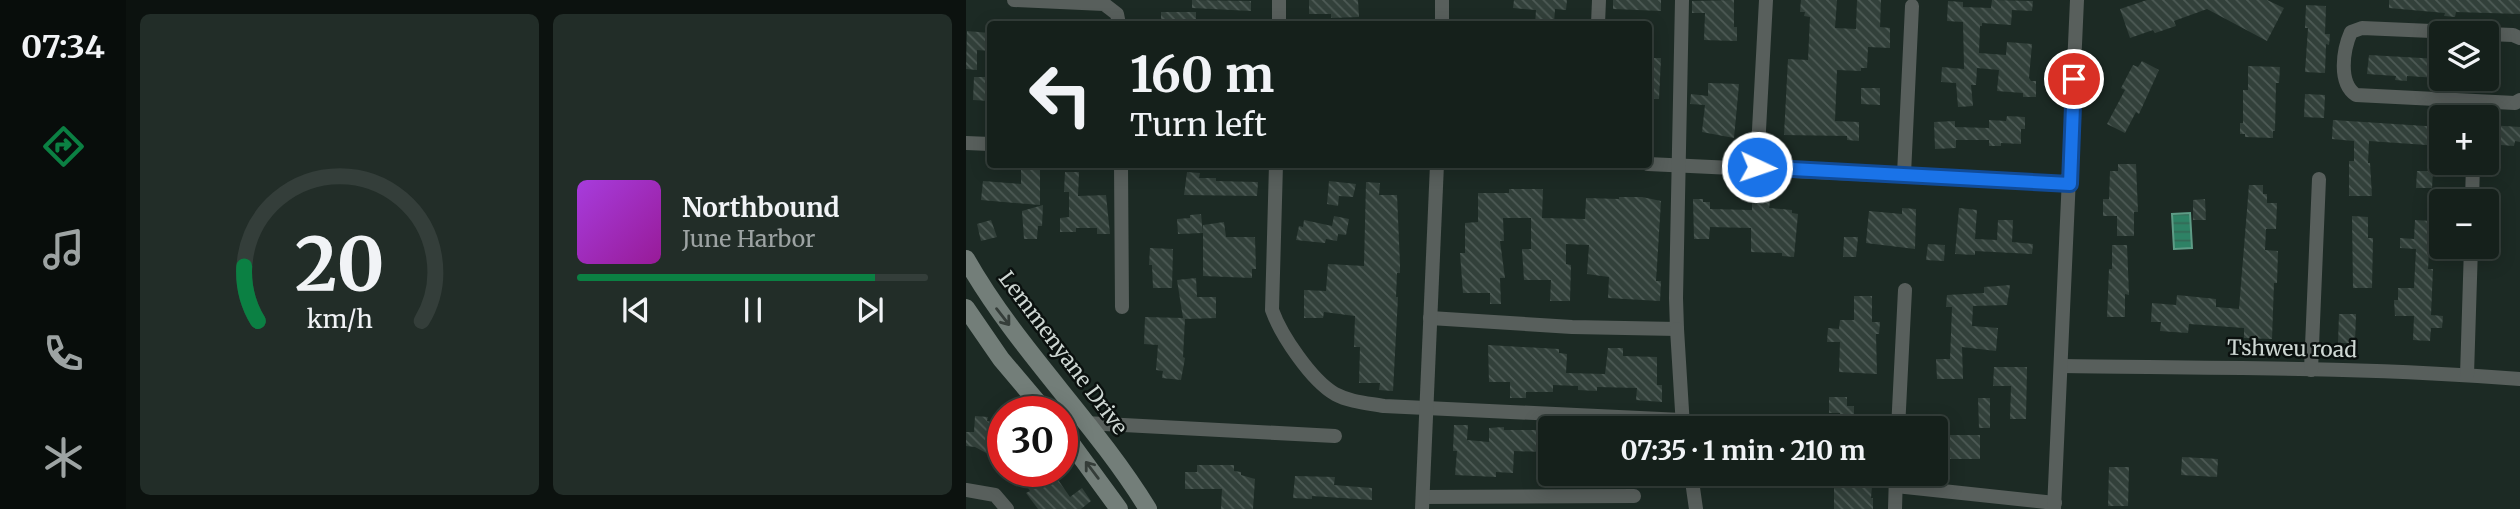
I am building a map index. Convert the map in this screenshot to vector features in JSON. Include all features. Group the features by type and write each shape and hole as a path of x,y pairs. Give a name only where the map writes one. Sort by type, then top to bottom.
{"main road":[{"name":"Lemmenyane Drive","path":"966,259 998,313 1131,481 1148,509"},
{"path":"966,308 1001,359 1032,396"},
{"path":"1078,453 1119,509"}],"street":[{"path":"1014,0 1104,4 1117,14 1118,21"},
{"path":"1279,0 1279,21"},
{"path":"1441,21 1442,0"},
{"path":"1598,21 1599,0"},
{"path":"1682,0 1677,329 1682,416"},
{"path":"1757,167 1766,0"},
{"path":"1932,486 2054,506 2077,0"},
{"path":"1904,174 1912,6"},
{"path":"2429,31 2361,28 2351,32 2346,43 2344,81 2348,90 2356,95 2515,103 2520,100"},
{"path":"2499,34 2520,38"},
{"path":"966,143 987,144"},
{"path":"1652,164 1757,167 2070,184"},
{"path":"1121,168 1122,307"},
{"path":"1276,168 1272,310 1290,346 1333,393 1351,400 1384,406 1546,416"},
{"path":"1437,168 1423,503 1634,496"},
{"path":"2311,370 2319,179"},
{"path":"2468,375 2471,259"},
{"path":"1899,416 1905,290"},
{"path":"1430,318 1572,327 1677,329"},
{"name":"Tshweu road","path":"2062,366 2311,370 2520,379"},
{"path":"1085,423 1335,436"},
{"path":"1693,486 1696,509"},
{"path":"1895,509 1896,486"},
{"path":"966,490 995,495 1007,509"}],"shaded area":[{"path":"2190,213 2192,248 2174,249 2172,214"}],"building":[{"path":"1192,0 1251,1 1251,11 1192,8"},
{"path":"1309,0 1358,0 1359,17 1331,18 1331,14 1309,14"},
{"path":"1514,0 1567,0 1566,10 1555,9 1554,21 1535,21 1536,10 1513,8"},
{"path":"1613,0 1661,0 1661,11 1613,9"},
{"path":"1734,0 1737,41 1704,40 1705,13 1692,13 1692,1"},
{"path":"1801,0 1837,0 1835,28 1856,29 1857,0 1881,0 1880,27 1890,28 1890,48 1868,47 1867,68 1861,68 1861,71 1837,70 1835,121 1859,122 1859,141 1847,140 1847,136 1784,135 1788,59 1808,60 1810,17 1804,16 1805,12 1800,12"},
{"path":"1992,0 2033,1 2032,11 2012,10 2011,25 1982,23 1979,53 2006,55 2007,42 2032,44 2029,78 2036,81 2036,97 1997,91 1999,70 1977,68 1976,85 1971,85 1973,106 1958,107 1956,83 1941,82 1942,67 1964,69 1963,22 1947,21 1948,1 1963,2 1963,7 1991,8"},
{"path":"2147,0 2267,0 2284,8 2267,41 2207,9 2174,21 2176,26 2130,38 2120,9"},
{"path":"2389,0 2520,0 2520,14 2456,12 2455,17 2444,16 2445,13 2389,8"},
{"path":"2306,5 2326,6 2325,34 2330,34 2329,45 2326,44 2325,73 2305,72 2308,28 2305,28"},
{"path":"1161,12 1196,12 1196,21 1161,21"},
{"path":"967,31 987,33 987,51 977,50 977,70 966,69"},
{"path":"2369,55 2429,58 2429,77 2407,76 2407,81 2395,80 2396,76 2367,74"},
{"path":"1652,58 1661,58 1659,99 1652,99"},
{"path":"2142,61 2159,70 2139,114 2136,112 2125,133 2107,124 2125,90 2121,88 2133,65 2138,67"},
{"path":"2248,66 2280,67 2279,83 2276,83 2273,138 2245,137 2245,134 2240,134 2240,123 2243,123 2243,90 2248,90"},
{"path":"974,77 987,77 987,101 973,100"},
{"path":"1708,83 1739,84 1734,138 1702,132 1705,105 1690,104 1691,94 1708,96"},
{"path":"1861,88 1880,88 1880,105 1861,104"},
{"path":"2305,94 2325,95 2324,118 2304,117"},
{"path":"2007,116 2025,117 2025,129 2021,129 2021,144 2001,143 2001,146 1989,146 1989,140 1956,140 1956,148 1935,149 1934,122 1955,121 1955,127 1989,128 1989,120 2006,121"},
{"path":"2333,120 2429,126 2429,145 2369,141 2368,163 2372,196 2349,196 2349,161 2354,161 2354,141 2332,139"},
{"path":"2499,126 2520,127 2520,142 2515,141 2514,146 2499,145"},
{"path":"2118,164 2136,164 2138,212 2134,212 2134,236 2117,236 2117,216 2103,216 2103,199 2109,199 2110,171 2118,171"},
{"path":"1021,168 1040,168 1040,205 981,200 983,181 1021,184"},
{"path":"2417,171 2429,171 2429,175 2433,175 2432,188 2416,188"},
{"path":"1065,172 1079,172 1078,196 1106,195 1110,234 1097,234 1097,228 1076,228 1076,232 1060,232 1060,218 1069,217 1069,192 1064,192"},
{"path":"1187,172 1200,173 1199,178 1216,178 1216,181 1258,182 1257,196 1184,195"},
{"path":"1329,181 1356,184 1353,197 1339,196 1338,206 1327,204"},
{"path":"1366,182 1380,183 1379,195 1397,195 1400,273 1397,273 1393,391 1379,390 1380,383 1359,383 1360,347 1354,347 1355,316 1324,312 1323,318 1304,318 1304,290 1326,291 1328,264 1364,266"},
{"path":"2249,185 2263,185 2267,203 2277,203 2276,229 2266,229 2265,250 2278,251 2272,339 2244,338 2244,328 2189,324 2188,333 2160,331 2161,322 2151,322 2152,303 2176,305 2177,295 2216,299 2216,307 2239,309"},
{"path":"1509,189 1543,189 1542,218 1585,219 1586,198 1642,197 1661,201 1656,281 1661,281 1660,301 1608,298 1609,277 1587,274 1589,245 1566,244 1566,264 1571,265 1570,301 1550,301 1551,280 1524,280 1522,249 1531,249 1531,218 1503,218 1504,241 1500,241 1505,278 1500,278 1501,304 1490,304 1490,293 1463,293 1460,253 1465,253 1465,223 1478,222 1478,193 1509,193"},
{"path":"1693,199 1710,202 1710,209 1752,210 1752,201 1770,202 1769,208 1792,210 1792,213 1798,214 1794,257 1782,256 1782,253 1751,252 1751,228 1710,227 1709,239 1694,239"},
{"path":"2205,199 2206,220 2193,220 2193,200"},
{"path":"1043,205 1042,226 1038,226 1037,239 1024,239 1022,211"},
{"path":"1902,208 1916,209 1915,249 1866,243 1869,211 1902,214"},
{"path":"1959,208 1977,210 1975,239 1997,240 1998,220 2013,220 2012,242 2033,244 2032,254 1975,251 1975,255 1955,254"},
{"path":"1201,214 1203,233 1178,234 1177,219"},
{"path":"1334,216 1349,219 1346,235 1338,234 1337,241 1326,239 1325,243 1296,240 1299,226 1303,227 1304,220 1332,226"},
{"path":"2352,216 2368,217 2368,238 2373,238 2372,288 2353,288"},
{"path":"991,220 997,237 981,241 977,224"},
{"path":"2415,220 2429,221 2428,269 2433,269 2431,315 2443,316 2442,328 2431,328 2430,341 2413,340 2414,316 2395,316 2394,300 2398,300 2398,288 2414,288 2416,249 2400,248 2400,238 2414,239"},
{"path":"1224,222 1226,237 1255,237 1256,269 1252,269 1252,278 1203,276 1203,225"},
{"path":"1844,237 1858,237 1856,257 1843,257"},
{"path":"1928,244 1945,245 1944,261 1926,260"},
{"path":"2112,245 2127,245 2129,295 2125,294 2125,317 2107,317"},
{"path":"1150,248 1173,249 1172,288 1153,288 1152,265 1149,265"},
{"path":"1196,278 1197,297 1216,297 1216,318 1185,319 1185,358 1181,380 1162,378 1163,371 1156,370 1158,345 1144,344 1145,317 1183,318 1177,280"},
{"path":"2010,285 2007,305 1973,306 1972,326 1998,328 1996,351 1962,347 1963,379 1937,379 1936,359 1950,359 1952,307 1946,307 1947,295 1984,293 1984,287"},
{"path":"1854,296 1872,296 1872,322 1880,322 1879,334 1876,334 1877,374 1839,372 1840,342 1827,342 1828,328 1839,329 1840,320 1854,320"},
{"path":"2339,314 2356,314 2355,343 2338,343"},
{"path":"1488,345 1559,349 1559,353 1567,354 1566,373 1605,374 1608,348 1623,348 1623,356 1657,357 1657,385 1662,385 1662,402 1636,400 1637,388 1597,387 1597,391 1578,390 1578,386 1553,385 1553,392 1526,392 1526,398 1510,398 1510,382 1489,382"},
{"path":"1994,367 2027,367 2026,419 2010,419 2011,386 1993,386"},
{"path":"1829,397 1847,397 1847,406 1854,406 1854,416 1829,413"},
{"path":"1978,398 1990,398 1990,428 1979,428"},
{"path":"975,416 987,417 987,453 966,446 966,432 974,432"},
{"path":"1454,425 1468,425 1467,440 1489,442 1489,428 1538,430 1538,452 1514,451 1513,473 1496,472 1496,477 1455,475 1457,451 1453,451"},
{"path":"1948,435 1980,435 1980,459 1948,459"},
{"path":"2182,457 2218,459 2217,477 2181,475"},
{"path":"1197,465 1234,465 1234,471 1255,479 1253,509 1221,509 1222,489 1185,489 1185,472 1197,472"},
{"path":"2109,467 2129,467 2128,506 2108,506"},
{"path":"1295,476 1335,477 1334,485 1372,488 1372,500 1312,496 1312,499 1293,498"},
{"path":"1834,486 1872,486 1873,509 1834,509"},
{"path":"1027,487 1063,487 1070,497 1082,488 1091,501 1081,509 1038,509 1026,493 1030,491"}],"route":[{"path":"1757,167 2070,184 2074,79"}]}
